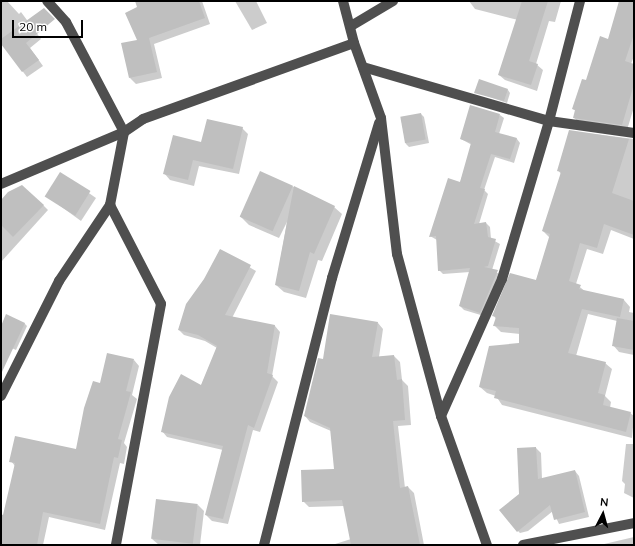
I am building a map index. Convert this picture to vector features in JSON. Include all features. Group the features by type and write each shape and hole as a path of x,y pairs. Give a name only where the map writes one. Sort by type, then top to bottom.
{"street":[{"path":"1,396 59,281 110,205 124,132 66,22 47,1"},
{"path":"343,1 351,26 354,44 380,118 397,254 441,416 487,545"},
{"path":"351,26 393,1"},
{"path":"441,416 502,279 549,121 580,1"},
{"path":"1,184 124,132 143,119 354,44"},
{"path":"363,67 549,121 634,133"},
{"path":"264,545 332,278 380,118"},
{"path":"110,205 162,304 116,545"},
{"path":"523,545 634,523"}],"building":[{"path":"135,1 199,1 205,18 149,38 157,72 129,78 121,43 137,40 125,13 137,7"},
{"path":"522,1 548,1 529,61 538,64 531,85 498,75"},
{"path":"619,1 634,1 634,34 625,61 634,64 634,84 622,125 573,118 575,110 572,109 582,79 586,80 600,36 608,39"},
{"path":"44,8 55,19 26,43 39,60 22,72 1,44 1,39"},
{"path":"479,79 508,89 504,101 474,93"},
{"path":"470,105 500,114 495,132 517,138 510,159 491,154 480,188 485,189 474,224 486,222 488,237 496,239 488,266 484,267 498,270 480,313 459,306 470,268 438,271 436,236 429,237 448,178 460,182 471,143 460,139"},
{"path":"421,113 426,140 405,143 400,117"},
{"path":"207,119 243,127 233,169 193,160 188,180 163,174 173,135 201,142"},
{"path":"569,130 629,139 612,193 634,201 634,235 604,224 597,248 580,243 569,281 581,285 579,289 624,299 620,317 582,309 568,353 606,362 598,393 605,395 603,405 631,412 626,432 494,398 496,391 479,387 489,346 519,343 519,328 493,326 496,317 492,316 510,273 536,280 550,234 542,231 561,172 557,171"},
{"path":"260,171 293,186 273,231 240,217"},
{"path":"60,172 91,191 75,216 45,197"},
{"path":"22,185 44,205 13,237 1,225 1,200 8,192"},
{"path":"294,186 335,206 314,254 310,252 299,291 275,285"},
{"path":"220,249 251,265 225,315 275,325 267,373 273,375 254,428 248,425 223,519 205,515 223,446 161,432 169,397 181,374 201,385 217,346 198,335 178,330 186,304 204,279"},
{"path":"6,314 25,323 1,374 1,326"},
{"path":"330,314 378,322 372,357 394,355 397,380 402,379 405,420 393,421 400,488 408,486 420,545 351,545 342,500 302,502 301,470 334,469 330,428 304,416 318,358 323,359"},
{"path":"617,318 634,321 634,350 612,346"},
{"path":"107,353 134,359 126,391 131,392 118,439 122,440 118,458 114,457 100,524 43,512 37,545 1,545 1,514 3,515 15,463 9,462 15,436 76,449 84,408 93,381 100,383"},
{"path":"536,447 538,479 575,470 585,512 554,520 550,505 517,532 499,510 519,494 517,448"},
{"path":"156,499 198,504 193,544 151,539"}]}
